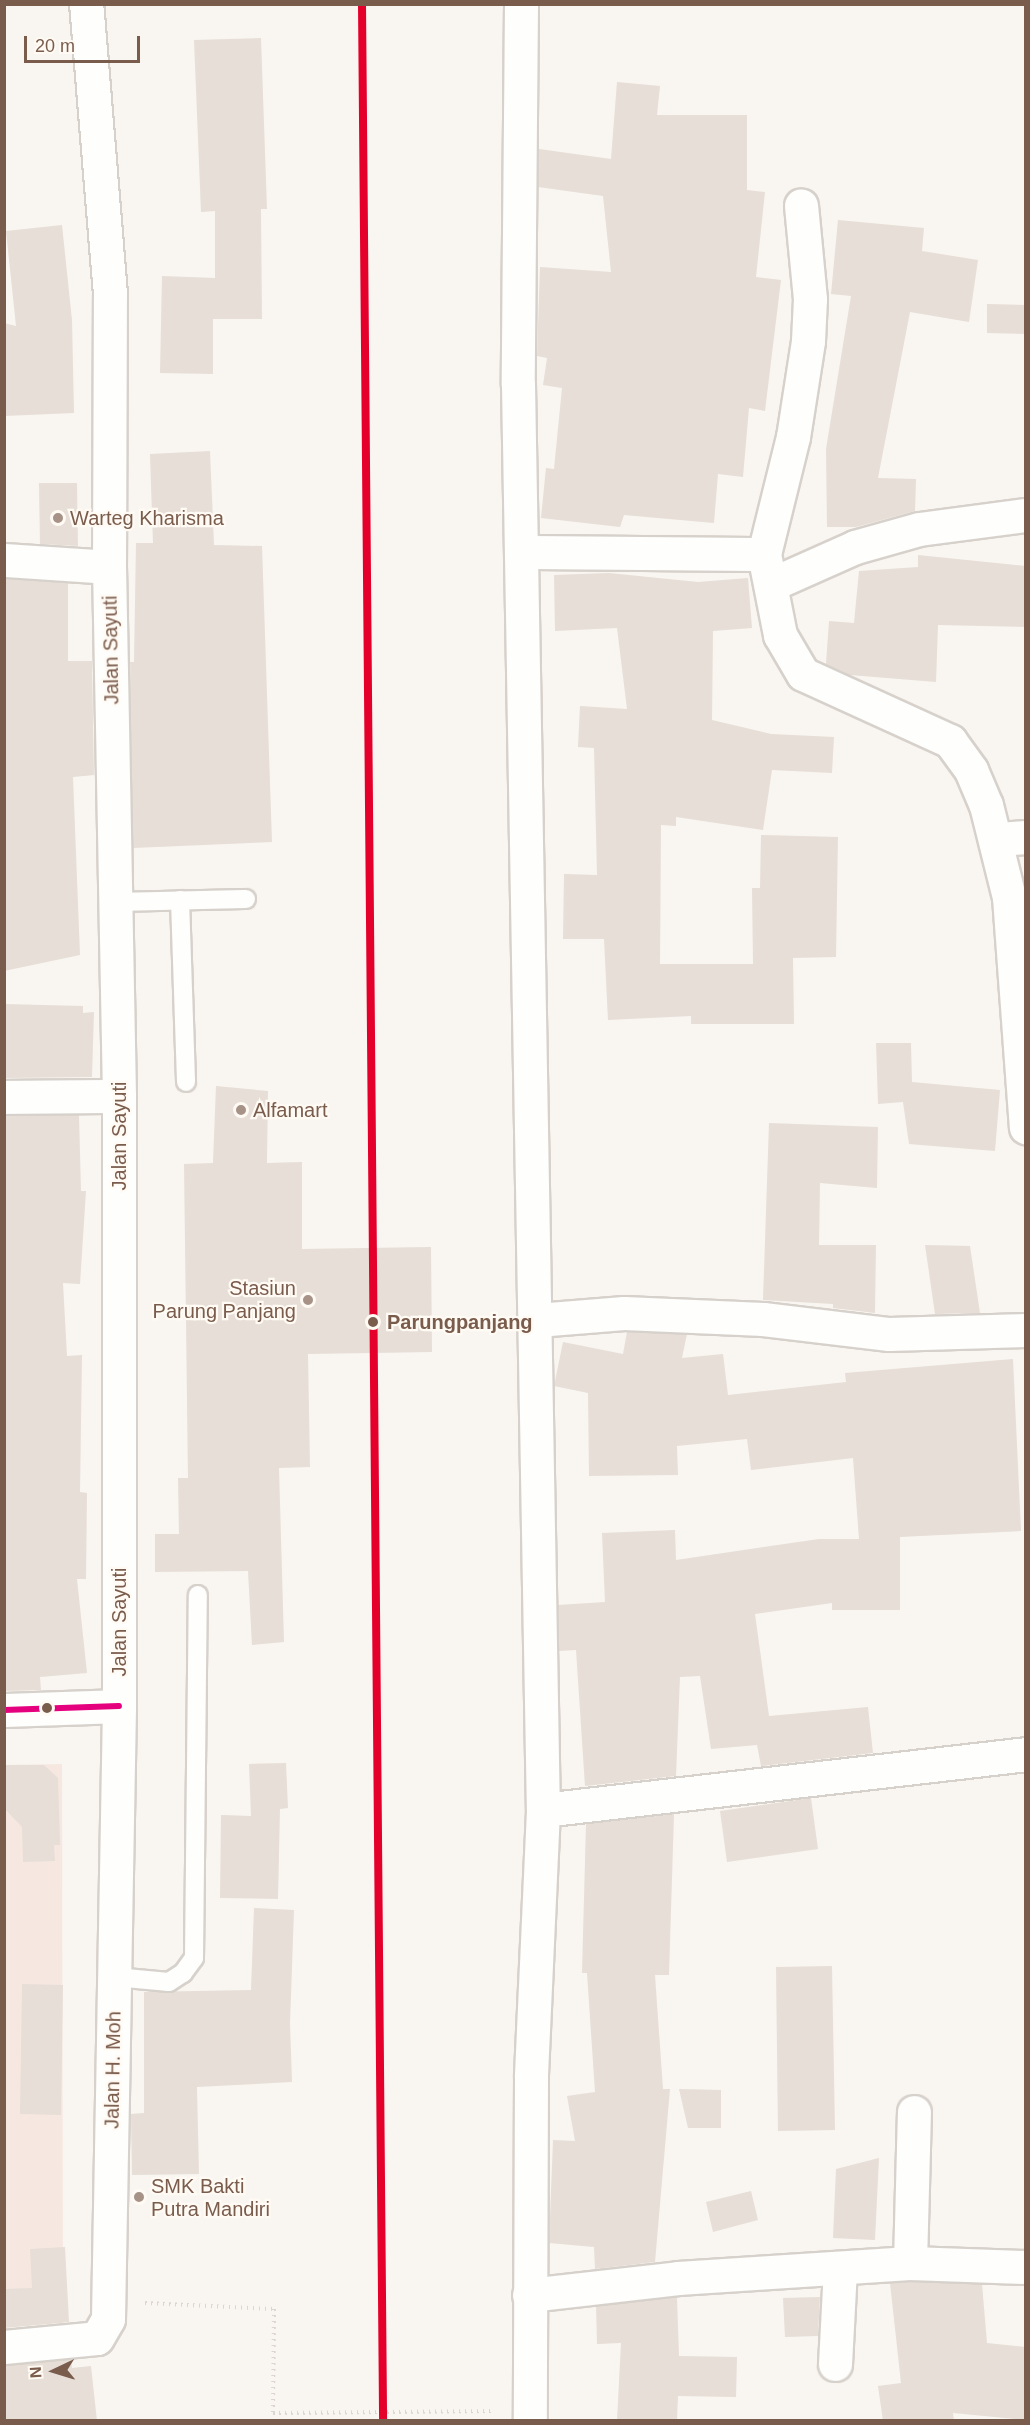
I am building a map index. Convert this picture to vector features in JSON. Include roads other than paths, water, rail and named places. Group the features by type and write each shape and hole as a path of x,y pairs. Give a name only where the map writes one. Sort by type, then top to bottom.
{"street":[{"name":"Jalan Sayuti","path":"86,4 110,294 109,567 119,1096 119,1706"},
{"path":"518,2416 530,2295 531,2077 543,1810 537,1320 521,552 521,4"},
{"path":"801,205 810,299 808,341 794,437 768,569 780,635 803,674 950,741 971,770 1012,838 1010,897 1026,1127"},
{"path":"521,552 768,569 909,532 1026,515"},
{"path":"4,560 109,567"},
{"path":"4,1097 119,1096"},
{"path":"537,1320 624,1313 763,1319 889,1334 1026,1330"},
{"path":"4,1710 119,1706"},
{"name":"Jalan H. Moh","path":"4,2347 97,2338 105,2330 108,2301 119,1706"},
{"path":"543,1810 1026,1754"},
{"path":"910,2263 914,2112"},
{"path":"530,2295 678,2278 910,2263 1026,2267"},
{"path":"835,2364 840,2269"}],"lane":[{"path":"116,902 246,899"},
{"path":"180,900 186,1082"},
{"path":"115,1977 169,1982 183,1973 194,1958 198,1595"}],"place":[{"name":"Warteg Kharisma","path":"58,518"},
{"name":"Alfamart","path":"241,1110"},
{"name":"Stasiun Parung Panjang","path":"308,1300"},
{"name":"Parungpanjang","path":"373,1322"},
{"name":"SMK Bakti Putra Mandiri","path":"139,2197"}]}
